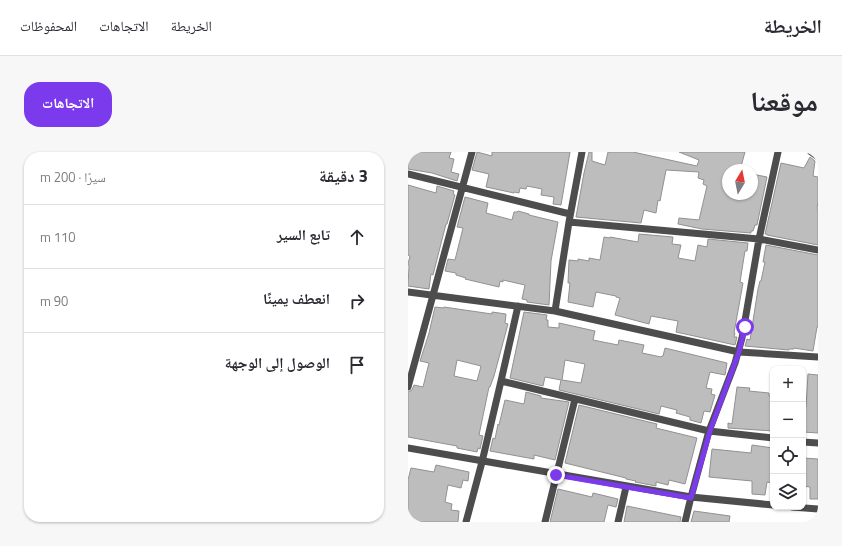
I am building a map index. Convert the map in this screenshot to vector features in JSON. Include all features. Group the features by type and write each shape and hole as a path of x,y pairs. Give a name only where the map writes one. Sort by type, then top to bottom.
{"street":[{"path":"408,387 472,152"},
{"path":"555,311 570,214 582,152"},
{"path":"685,522 710,431 739,352 745,327 759,239 778,152"},
{"path":"811,152 818,157"},
{"path":"408,174 570,214"},
{"path":"569,222 759,239 818,250"},
{"path":"408,292 555,311 739,352 818,357"},
{"path":"466,522 482,462 518,306"},
{"path":"501,380 710,431 770,438"},
{"path":"545,522 575,399"},
{"path":"806,442 818,444"},
{"path":"408,448 691,498 770,505"},
{"path":"618,522 626,487"},
{"path":"806,509 818,510"}],"building":[{"path":"408,152 451,152 449,158 454,159 451,172 459,174 457,181 432,173 408,169"},
{"path":"477,152 492,156 492,152 570,152 561,205 553,204 554,197 541,195 542,189 527,186 526,189 520,188 519,193 514,193 486,187 489,174 472,170"},
{"path":"589,152 592,152 592,161 605,165 608,152 633,152 697,166 699,160 679,152 745,152 742,164 722,164 722,200 758,200 758,175 767,177 757,225 755,225 751,233 702,229 678,224 679,218 699,220 707,186 703,184 704,180 698,178 699,172 666,170 656,213 644,210 641,223 576,217"},
{"path":"810,157 815,161 813,176 818,177 818,245 765,234 781,163 804,168"},
{"path":"408,185 436,193 437,186 454,191 453,194 455,195 433,275 431,274 429,289 408,286 408,264 410,256 408,255"},
{"path":"465,197 488,203 486,213 512,220 514,212 518,211 558,222 551,261 549,305 527,302 527,300 522,299 525,285 503,280 503,282 500,281 499,287 465,279 466,278 456,275 456,273 445,271 448,259 455,260 463,228 457,227"},
{"path":"639,234 673,237 672,244 681,245 678,258 695,261 698,245 707,247 708,239 748,243 747,251 745,251 740,282 743,283 734,333 734,337 737,337 735,345 676,332 678,321 651,316 649,324 615,315 620,298 616,296 596,292 593,307 568,302 570,283 568,283 569,260 578,261 578,259 589,261 589,258 600,260 604,237 638,242"},
{"path":"766,245 818,255 818,327 813,351 794,348 789,350 745,346 747,339 750,340 758,289 765,262 763,262"},
{"path":"435,307 492,314 492,312 506,314 505,323 508,324 494,376 489,387 479,435 483,436 480,449 478,448 477,452 457,448 457,446 408,437 408,392 412,390 414,385 423,387 429,363 420,361","holes":["457,360 481,366 477,381 454,376"]},
{"path":"524,312 547,315 546,320 548,320 548,327 559,328 559,323 595,331 593,340 618,345 619,340 644,345 642,353 661,357 663,356 665,348 727,363 725,375 710,372 706,388 712,389 711,394 715,395 710,412 704,411 701,423 690,420 690,417 676,413 677,410 661,406 659,414 559,390 561,380 545,377 543,386 510,378","holes":["565,360 585,364 581,383 562,380"]},
{"path":"808,374 818,375 818,433 806,432"},
{"path":"737,387 750,388 749,391 769,393 770,431 728,428 728,423 732,424"},
{"path":"526,392 541,396 541,398 569,402 555,460 534,455 534,459 490,451 493,438 495,439 505,400 524,404"},
{"path":"579,405 657,424 656,428 697,438 685,484 669,480 668,485 656,482 656,486 635,482 636,481 626,478 565,463"},
{"path":"752,445 770,448 770,482 767,482 765,495 752,494 752,481 709,477 712,449 751,453"},
{"path":"806,458 818,459 818,499 810,499 810,487 806,486"},
{"path":"436,465 469,472 468,481 463,480 461,488 448,485 445,502 452,504 451,510 459,511 458,522 408,522 408,480 411,468 434,472"},
{"path":"558,489 592,497 593,493 618,499 616,507 608,505 604,522 550,522"},
{"path":"627,506 681,517 680,522 624,522"},
{"path":"694,511 730,516 729,522 691,522"}],"route":[{"path":"556,475 691,498 710,431 739,352 745,327"}]}
